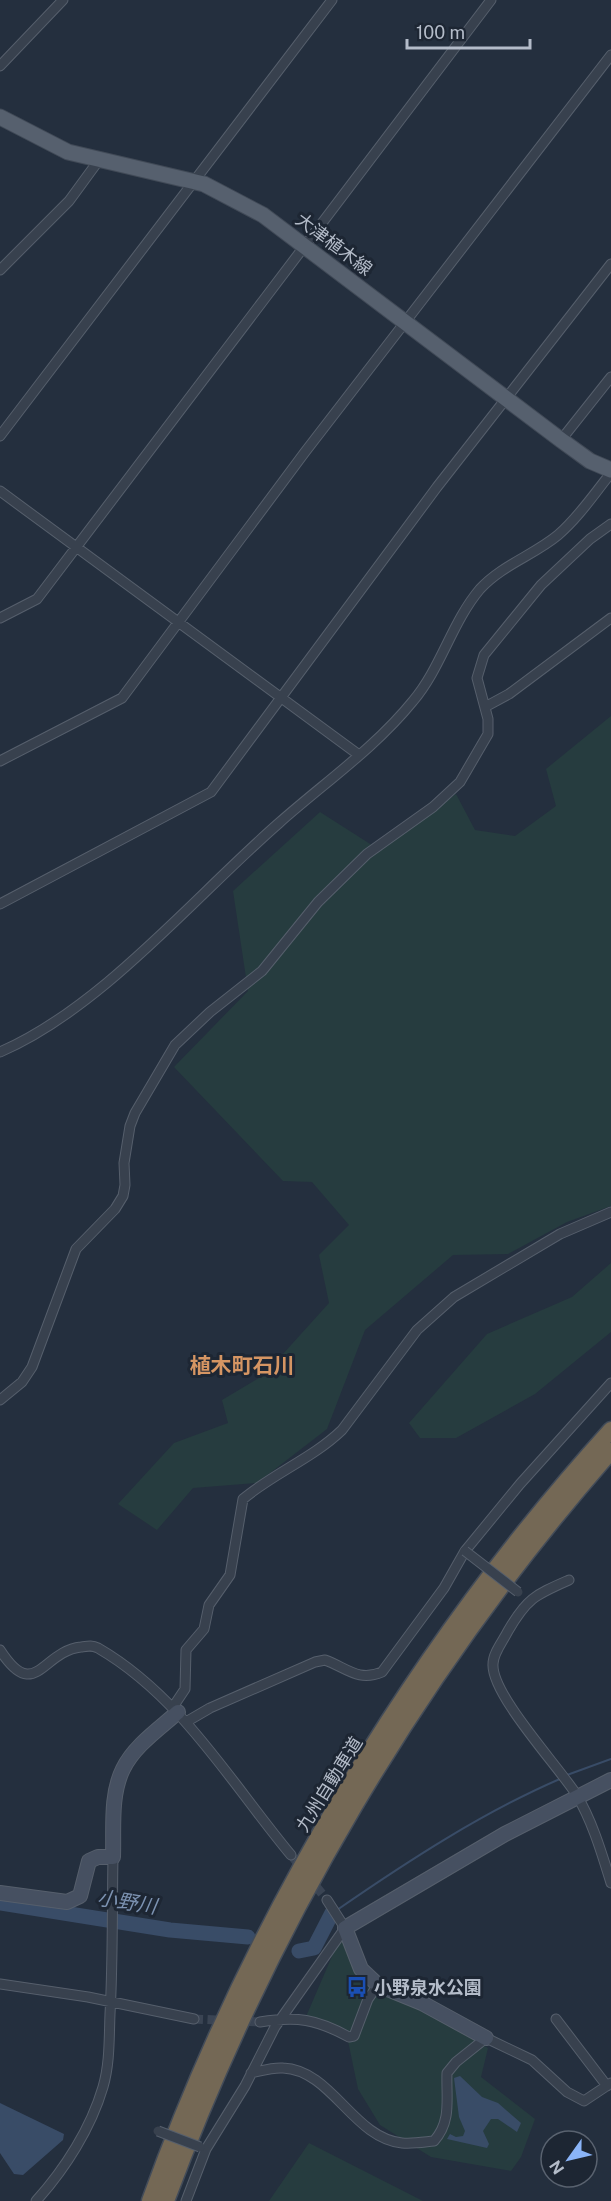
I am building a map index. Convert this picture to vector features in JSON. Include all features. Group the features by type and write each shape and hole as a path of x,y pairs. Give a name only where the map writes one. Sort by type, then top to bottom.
{"highway":[{"name":"九州自動車道","path":"150,2201 173,2139 223,2022 322,1831 425,1668 486,1581 611,1430"},
{"name":"九州自動車道","path":"166,2201 199,2114 255,1990 290,1920 357,1800 450,1656 511,1571 611,1451"}],"main road":[{"name":"大津植木線","path":"0,117 68,152 194,182 231,197 255,210 507,401 590,460 611,472"}],"street":[{"path":"0,66 63,0"},
{"path":"0,436 332,0"},
{"path":"0,618 37,599 74,547 306,248 491,0"},
{"path":"0,761 122,698 405,322 611,55"},
{"path":"0,270 63,208 99,160"},
{"path":"0,904 211,792 437,487 507,401 611,264"},
{"path":"561,440 611,377"},
{"path":"0,1052 35,1034 82,1002 278,823 359,755 415,699 480,589 497,573 557,536 576,517 611,472"},
{"path":"0,491 359,755"},
{"path":"0,1400 22,1382 32,1367 76,1248 115,1209 123,1196 126,1185 124,1163 130,1126 175,1045 210,1012 262,971 318,902 367,854 447,796 469,768 488,735 485,707 477,672 484,656 541,585 591,539 611,524"},
{"path":"485,707 509,694 611,618"},
{"path":"179,1714 185,1689 186,1650 204,1629 209,1605 230,1575 243,1499 267,1479 315,1453 336,1436 417,1330 454,1297 560,1234 611,1212"},
{"path":"36,2201 63,2168 95,2110 104,2085 111,2001 116,1792 123,1769 140,1746 179,1714 210,1708 315,1662 325,1660 353,1675 372,1677 382,1672 444,1588 465,1551 611,1383"},
{"path":"465,1551 527,1601"},
{"path":"569,1580 527,1601 500,1646 492,1667 495,1680 531,1739 560,1770 574,1792 611,1884"},
{"path":"0,1650 12,1668 24,1674 37,1672 69,1648 93,1645 149,1684 179,1714 291,1855"},
{"path":"186,2201 203,2148 342,1924 505,1834 574,1792 611,1780"},
{"path":"0,1893 67,1902 75,1901 82,1892 89,1861 98,1857 113,1857"},
{"path":"327,1900 342,1924 361,1968 378,1985 422,2003 532,2060 567,2092 584,2101 609,2085 556,2019"},
{"path":"0,1984 111,2001 194,2019"},
{"path":"260,2022 291,2017 320,2022 349,2037 354,2036 368,1999 378,1985"},
{"path":"251,2073 282,2067 300,2071 314,2079 379,2135 400,2143 434,2141 446,2125 447,2073 456,2062 486,2038"},
{"path":"158,2131 203,2148"}],"green space":[{"path":"611,716 611,1206 567,1222 508,1254 453,1255 365,1330 327,1429 257,1483 193,1488 157,1530 118,1504 174,1443 228,1423 222,1400 264,1375 329,1303 319,1255 349,1225 312,1182 283,1181 174,1067 248,991 233,891 320,812 378,849 456,794 475,830 515,836 556,806 546,769"},
{"path":"611,1263 611,1332 535,1394 456,1438 420,1438 409,1423 487,1334 572,1297"},
{"path":"342,1933 360,1974 488,2048 481,2077 535,2119 521,2157 511,2171 431,2157 380,2125 358,2089 348,2041 305,2019"},
{"path":"309,2143 423,2201 269,2201"}],"water":[{"path":"460,2076 482,2097 498,2103 521,2123 517,2132 498,2119 491,2119 483,2131 489,2144 487,2148 447,2139 450,2134 456,2137 463,2136 465,2131 459,2117 454,2078"},
{"path":"0,2103 64,2134 63,2140 23,2175 14,2174 0,2153"}],"waterway":[{"path":"567,1775 611,1759"},
{"path":"337,1910 446,1838 503,1806 562,1778"},
{"name":"小野川","path":"0,1903 170,1930 248,1937"},
{"name":"小野川","path":"299,1951 314,1948 332,1913"}],"tunnel":[{"path":"291,1855 327,1900"},
{"path":"194,2019 260,2022"}],"place":[{"name":"小野泉水公園","path":"357,1987"}],"district":[{"name":"植木町石川","path":"242,1365"}]}
